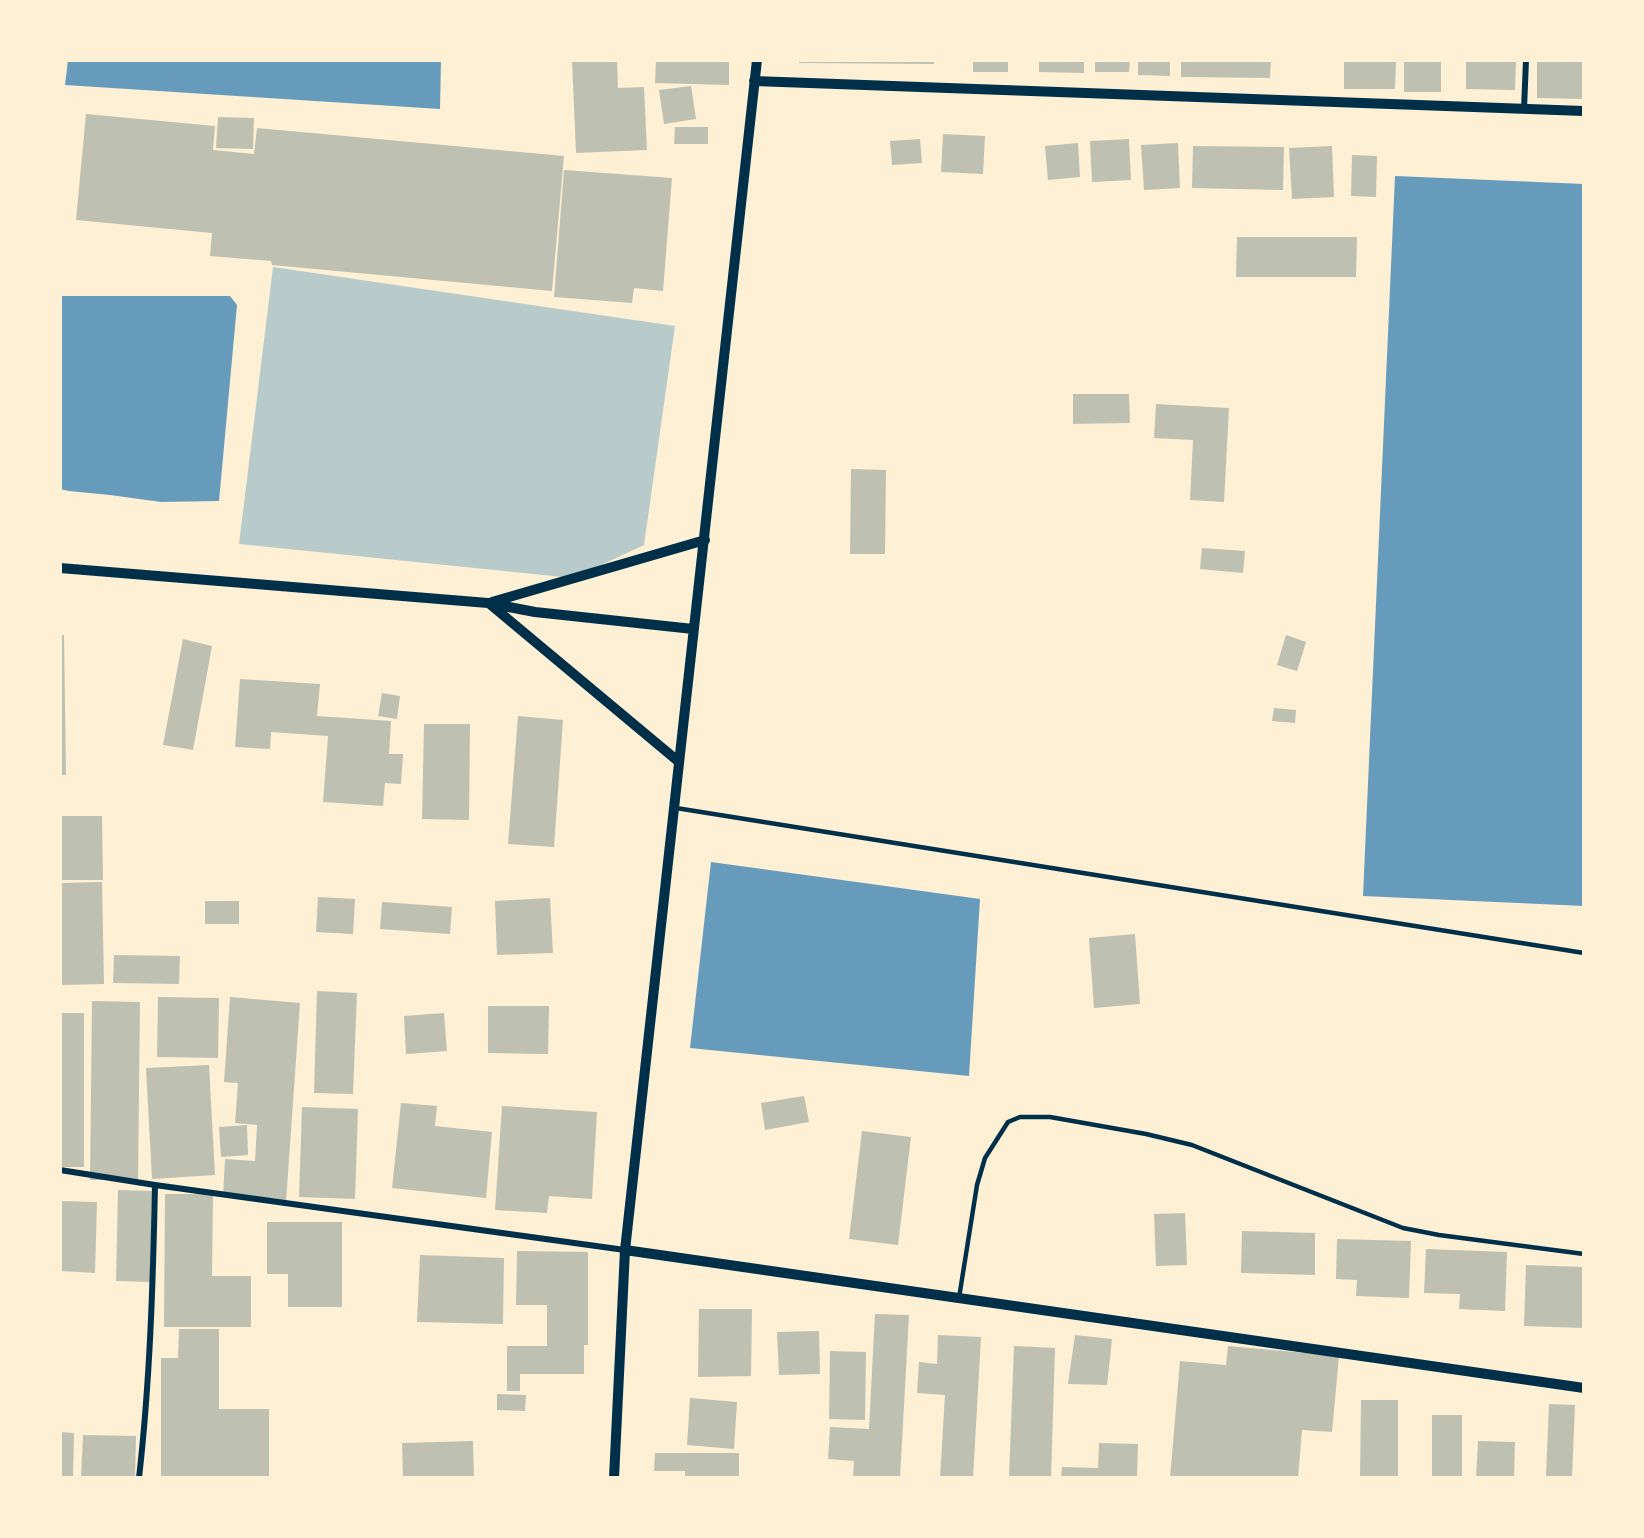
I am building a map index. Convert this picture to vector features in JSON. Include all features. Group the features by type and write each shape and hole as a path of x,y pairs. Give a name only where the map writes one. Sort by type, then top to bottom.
{"street":[{"path":"614,1478 625,1250 757,60"},
{"path":"1524,109 1526,60"},
{"path":"754,81 1584,111"},
{"path":"489,603 705,540"},
{"path":"60,568 489,603 534,612 693,629"},
{"path":"489,603 679,762"},
{"path":"60,1170 1584,1388"},
{"path":"139,1478 152,1299 155,1185"}],"lane":[{"path":"673,807 1584,953"},
{"path":"959,1298 976,1185 986,1158 1008,1122 1020,1117 1050,1117 1136,1132 1192,1145 1403,1228 1439,1235 1584,1254"}],"shaded area":[{"path":"273,267 675,326 644,545 573,578 239,544"}],"water":[{"path":"68,60 441,60 440,109 65,85"},
{"path":"1395,176 1584,184 1584,906 1363,896"},
{"path":"60,296 230,296 237,305 219,501 161,502 60,489"},
{"path":"711,862 980,899 969,1076 690,1048"}],"building":[{"path":"572,60 617,60 618,88 644,87 647,150 576,153"},
{"path":"656,60 729,60 729,85 655,83"},
{"path":"799,60 934,60 934,64 799,63"},
{"path":"973,60 1008,60 1008,72 973,72"},
{"path":"1039,60 1084,60 1084,73 1039,72"},
{"path":"1095,60 1130,60 1129,72 1095,72"},
{"path":"1138,60 1170,60 1170,76 1138,75"},
{"path":"1181,60 1271,60 1270,78 1181,77"},
{"path":"1344,60 1396,60 1395,89 1344,89"},
{"path":"1404,60 1441,60 1441,92 1404,92"},
{"path":"1466,60 1516,60 1515,90 1466,89"},
{"path":"1537,60 1584,60 1584,99 1537,98"},
{"path":"691,86 696,119 664,124 659,90"},
{"path":"86,114 215,126 213,150 254,154 257,128 564,156 552,291 272,265 271,261 210,256 212,233 76,220"},
{"path":"218,117 254,118 253,149 216,148"},
{"path":"675,127 708,127 708,144 674,144"},
{"path":"943,134 985,136 983,174 941,172"},
{"path":"920,139 922,163 892,165 890,141"},
{"path":"1129,139 1131,180 1092,182 1090,141"},
{"path":"1078,143 1080,177 1048,180 1045,146"},
{"path":"1178,143 1180,188 1144,190 1141,145"},
{"path":"1193,146 1284,147 1283,190 1192,188"},
{"path":"1332,146 1334,197 1292,199 1289,148"},
{"path":"1352,155 1377,156 1376,197 1351,196"},
{"path":"564,170 672,178 663,291 634,288 632,303 554,297"},
{"path":"1237,237 1357,237 1356,277 1236,277"},
{"path":"1073,394 1129,394 1130,423 1073,424"},
{"path":"1156,404 1229,408 1224,502 1190,500 1193,440 1154,438"},
{"path":"851,469 886,470 885,554 850,554"},
{"path":"1202,548 1245,551 1243,573 1200,569"},
{"path":"60,635 64,635 66,775 60,775"},
{"path":"1286,635 1306,642 1297,671 1277,665"},
{"path":"183,639 212,646 193,750 163,745"},
{"path":"240,679 320,684 317,716 391,721 389,754 403,754 401,784 385,783 383,806 323,802 328,736 271,732 270,749 235,747"},
{"path":"382,693 400,696 397,719 378,716"},
{"path":"1274,708 1296,710 1295,723 1272,721"},
{"path":"518,716 563,720 554,847 508,844"},
{"path":"424,724 470,724 469,820 422,819"},
{"path":"60,816 102,816 103,880 60,880"},
{"path":"102,882 104,984 60,985 60,883"},
{"path":"318,897 355,899 353,934 316,932"},
{"path":"550,898 553,953 497,955 495,901"},
{"path":"205,901 239,901 239,924 205,924"},
{"path":"382,902 452,907 450,934 380,929"},
{"path":"1135,934 1140,1004 1094,1008 1089,938"},
{"path":"114,955 180,956 179,984 113,983"},
{"path":"317,991 357,993 353,1094 314,1093"},
{"path":"158,997 219,998 218,1058 157,1057"},
{"path":"230,997 300,1003 286,1202 223,1197 225,1159 255,1161 257,1125 235,1123 238,1083 224,1082"},
{"path":"92,1001 140,1002 138,1180 90,1180"},
{"path":"488,1006 549,1006 548,1054 488,1053"},
{"path":"60,1013 84,1013 84,1167 60,1167"},
{"path":"444,1013 447,1051 406,1054 404,1016"},
{"path":"209,1065 215,1175 152,1179 146,1068"},
{"path":"804,1096 809,1122 765,1130 761,1103"},
{"path":"401,1103 437,1106 435,1126 492,1132 486,1198 392,1188"},
{"path":"502,1106 597,1112 592,1199 549,1196 547,1213 495,1210"},
{"path":"302,1107 358,1109 355,1199 299,1197"},
{"path":"247,1125 248,1155 221,1157 219,1127"},
{"path":"862,1131 911,1137 898,1245 849,1239"},
{"path":"118,1190 152,1191 150,1282 116,1281"},
{"path":"165,1194 213,1194 212,1276 251,1276 251,1327 164,1327"},
{"path":"60,1201 97,1202 95,1273 60,1271"},
{"path":"1185,1213 1187,1265 1156,1266 1154,1214"},
{"path":"267,1222 342,1222 342,1307 288,1307 288,1274 267,1274"},
{"path":"1242,1231 1315,1233 1315,1275 1241,1273"},
{"path":"1337,1239 1411,1241 1409,1298 1356,1296 1357,1280 1336,1279"},
{"path":"1426,1249 1507,1252 1505,1311 1459,1309 1460,1294 1424,1293"},
{"path":"517,1251 588,1252 588,1345 584,1345 584,1374 520,1374 520,1391 507,1391 507,1346 547,1346 547,1305 516,1305"},
{"path":"420,1255 504,1258 503,1324 417,1322"},
{"path":"1526,1265 1584,1267 1584,1328 1524,1326"},
{"path":"699,1309 752,1309 751,1376 698,1377"},
{"path":"875,1314 909,1315 900,1478 853,1478 854,1461 828,1459 830,1427 869,1429"},
{"path":"179,1329 219,1329 219,1409 269,1409 269,1478 161,1478 161,1358 178,1358"},
{"path":"819,1331 820,1374 779,1375 777,1332"},
{"path":"938,1335 981,1337 973,1478 940,1478 945,1395 917,1393 919,1362 937,1364"},
{"path":"1075,1335 1112,1339 1107,1385 1068,1384"},
{"path":"1014,1346 1055,1348 1051,1478 1009,1478"},
{"path":"1228,1346 1339,1356 1332,1432 1302,1430 1298,1478 1170,1478 1180,1361 1226,1365"},
{"path":"830,1351 866,1352 865,1420 829,1419"},
{"path":"497,1394 526,1395 525,1411 497,1410"},
{"path":"690,1398 737,1402 734,1449 687,1445"},
{"path":"1361,1400 1398,1400 1398,1478 1360,1478"},
{"path":"1549,1404 1575,1405 1572,1478 1546,1476"},
{"path":"1432,1415 1462,1415 1462,1478 1432,1478"},
{"path":"60,1432 74,1433 73,1478 60,1478"},
{"path":"83,1435 136,1436 135,1478 81,1478"},
{"path":"473,1441 474,1478 403,1478 402,1443"},
{"path":"1478,1441 1515,1442 1514,1478 1476,1478"},
{"path":"1099,1443 1138,1444 1137,1478 1061,1478 1062,1467 1098,1468"},
{"path":"655,1453 739,1453 739,1478 685,1478 685,1471 654,1471"}]}
